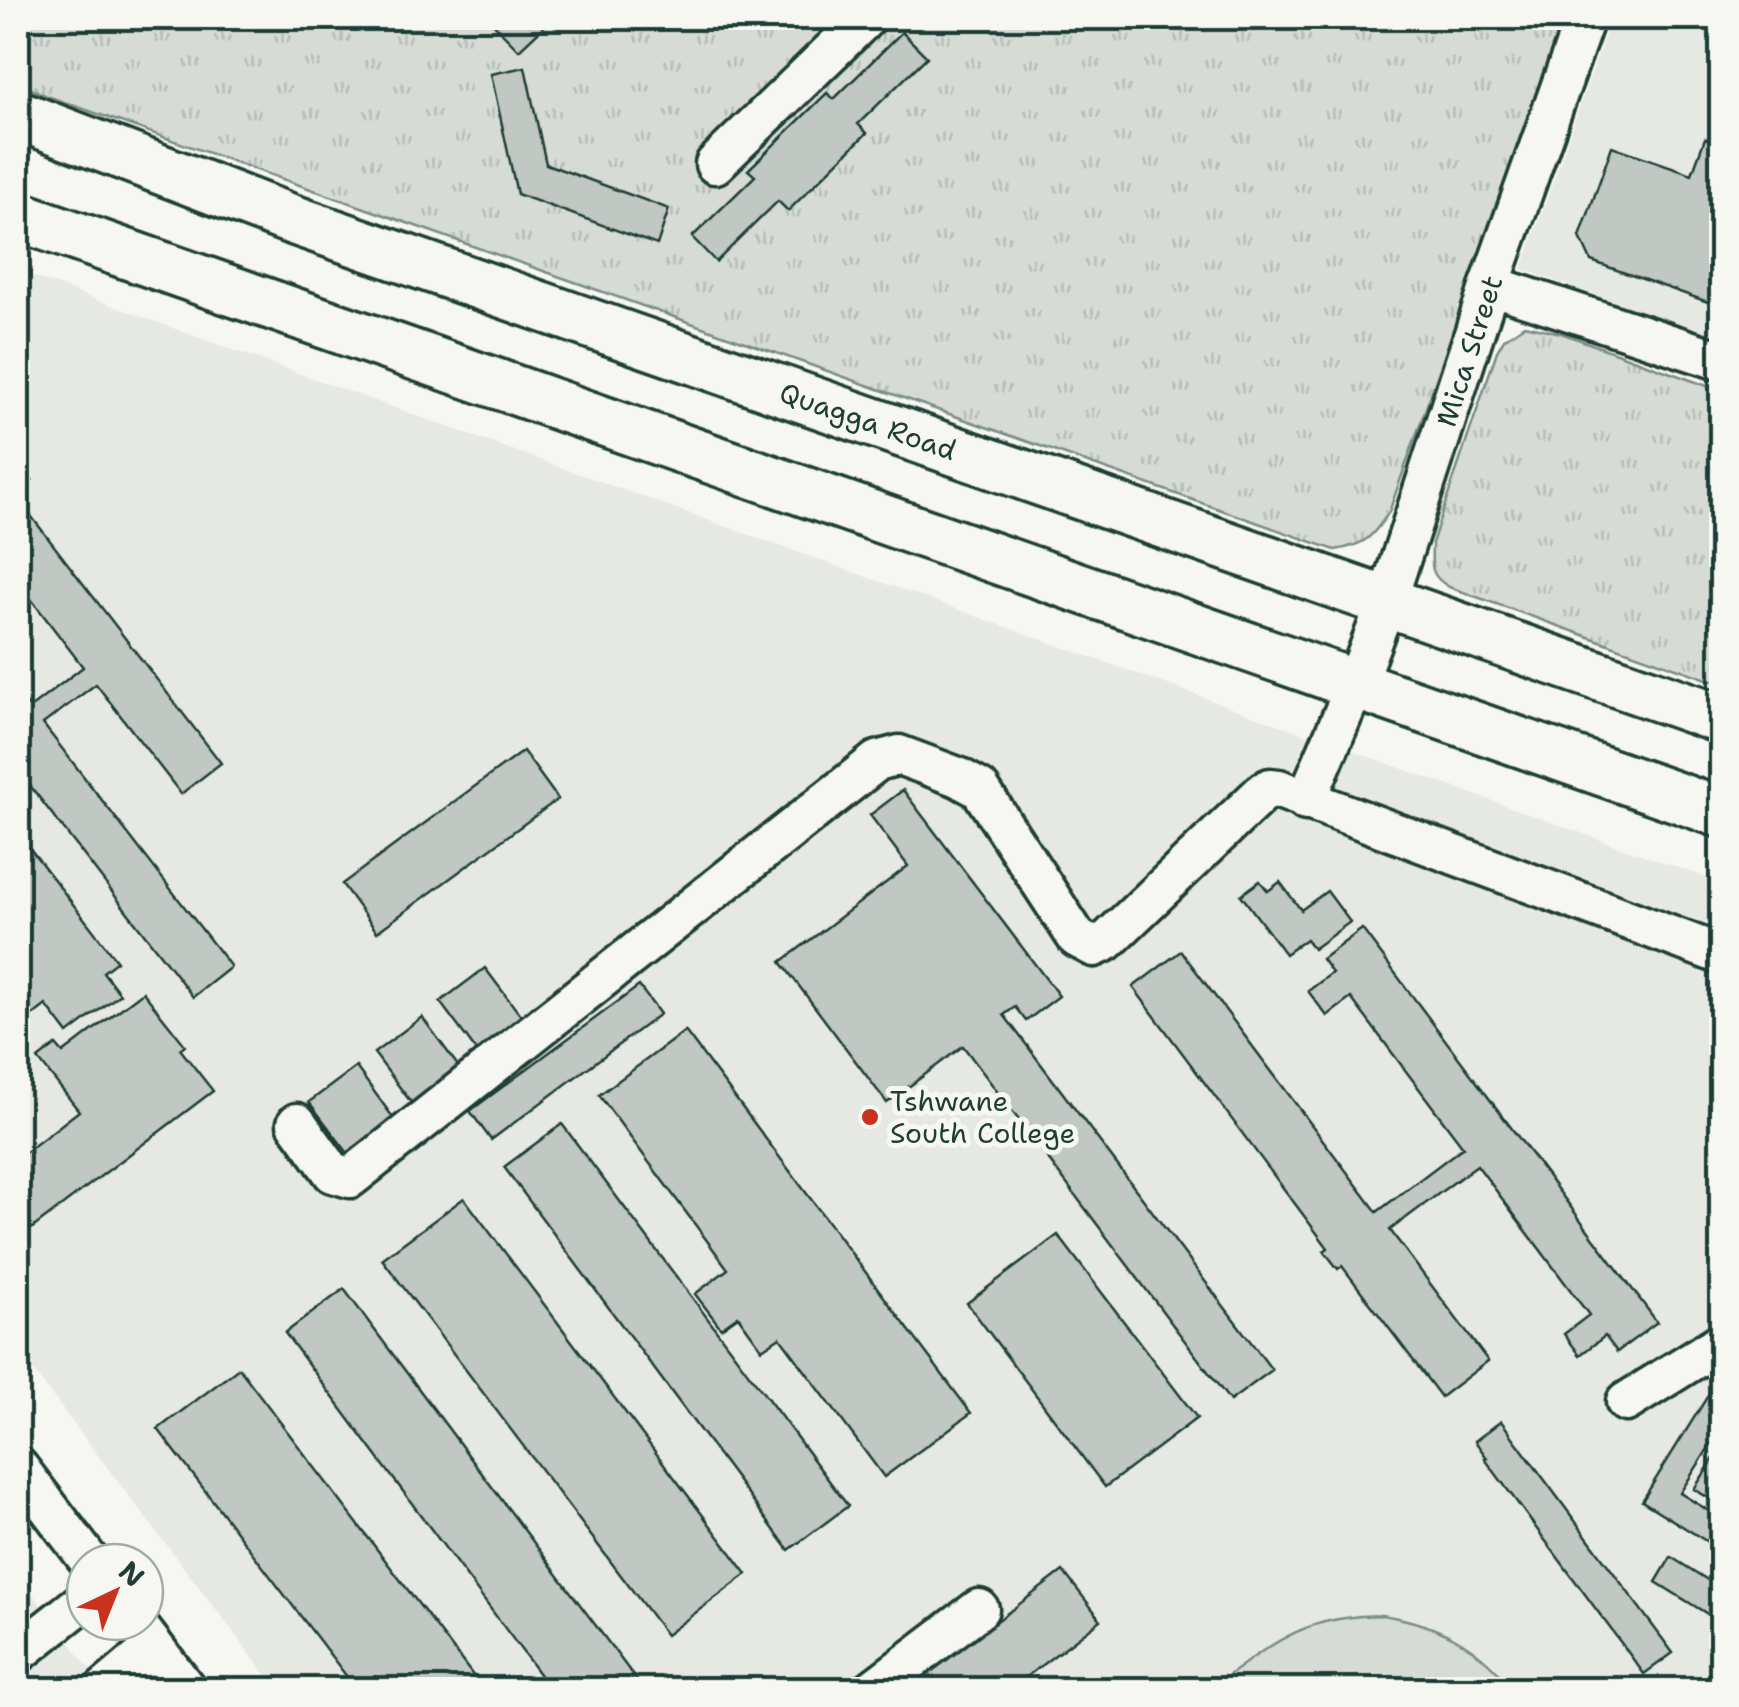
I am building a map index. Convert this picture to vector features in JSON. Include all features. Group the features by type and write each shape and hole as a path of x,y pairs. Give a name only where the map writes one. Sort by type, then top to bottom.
{"main road":[{"name":"Quagga Road","path":"18,115 343,238 1722,719"},
{"path":"18,216 1722,814"}],"street":[{"path":"715,164 866,18"},
{"name":"Mica Street","path":"1306,800 1387,601 1490,285 1585,18"},
{"path":"1490,285 1722,361"},
{"path":"297,1123 334,1172 350,1178 876,762 899,754 980,789 1077,938 1094,948 1107,942 1270,788 1722,955"},
{"path":"1626,1402 1722,1342"},
{"path":"18,1467 75,1542"},
{"path":"872,1690 979,1609"},
{"path":"18,1652 65,1616"},
{"path":"103,1690 140,1642"},
{"path":"150,1642 187,1690"}],"shaded area":[{"path":"1611,18 1721,18 1721,339 1522,269"},
{"name":"Tshwane South College","path":"18,271 1721,883 1722,1676 1713,1689 277,1689 18,1351"},
{"path":"18,1575 65,1637 65,1642 69,1642 105,1689 18,1689"}],"green space":[{"path":"18,18 1564,18 1389,512 1367,538 1335,550 47,96 18,83"},
{"path":"1524,325 1561,333 1721,391 1721,684 1449,587 1434,574 1432,543 1497,351 1504,339"},
{"path":"1382,1615 1421,1624 1455,1639 1485,1660 1512,1689 1210,1689 1270,1646 1308,1627"}],"building":[{"path":"488,18 553,18 519,50"},
{"path":"902,32 927,57 858,124 867,133 788,211 778,201 716,262 692,237 755,176 748,170 827,93 834,99"},
{"path":"525,67 546,164 669,209 657,245 517,194 491,74"},
{"path":"1705,138 1722,144 1722,307 1591,261 1580,237 1612,146 1692,174"},
{"path":"18,462 32,480 18,491"},
{"path":"18,499 221,763 181,794 96,684 43,724 231,967 193,997 18,770 18,692 30,708 83,667 18,582"},
{"path":"523,751 558,799 377,932 342,884"},
{"path":"903,790 1059,996 1026,1021 1015,1007 1004,1015 1272,1370 1230,1401 963,1046 887,1103 781,962 908,866 870,815"},
{"path":"18,833 117,961 103,972 120,994 68,1034 46,1005 18,1027"},
{"path":"1260,881 1268,891 1280,882 1301,910 1327,891 1350,922 1313,949 1306,939 1285,954 1241,895"},
{"path":"1362,929 1657,1322 1617,1352 1605,1336 1580,1355 1564,1334 1589,1315 1477,1165 1390,1230 1488,1361 1441,1397 1342,1266 1338,1269 1324,1251 1328,1248 1133,987 1181,951 1377,1212 1463,1147 1351,998 1327,1016 1308,991 1332,973 1322,959"},
{"path":"485,968 530,1028 484,1061 440,1002"},
{"path":"639,986 660,1014 491,1140 470,1111"},
{"path":"143,992 185,1045 180,1049 213,1091 18,1239 18,1158 79,1111 38,1059 56,1045 63,1053"},
{"path":"422,1017 467,1078 419,1113 374,1053"},
{"path":"685,1031 971,1413 884,1477 780,1337 762,1349 738,1316 721,1328 695,1294 728,1269 599,1095"},
{"path":"356,1067 400,1127 354,1161 309,1102"},
{"path":"562,1124 848,1506 789,1550 504,1167"},
{"path":"464,1198 747,1574 666,1635 382,1259"},
{"path":"1058,1235 1197,1418 1105,1487 967,1303"},
{"path":"344,1289 644,1690 551,1690 285,1333"},
{"path":"239,1368 484,1690 357,1690 158,1429"},
{"path":"1722,1373 1722,1427 1680,1493 1722,1519 1722,1551 1642,1501"},
{"path":"1501,1421 1673,1653 1644,1674 1485,1459 1475,1441"},
{"path":"1722,1446 1722,1506 1694,1489"},
{"path":"1671,1557 1722,1589 1722,1623 1656,1582"},
{"path":"1063,1571 1101,1620 1009,1690 906,1690"}],"place":[{"name":"Tshwane South College","path":"870,1117"}]}
